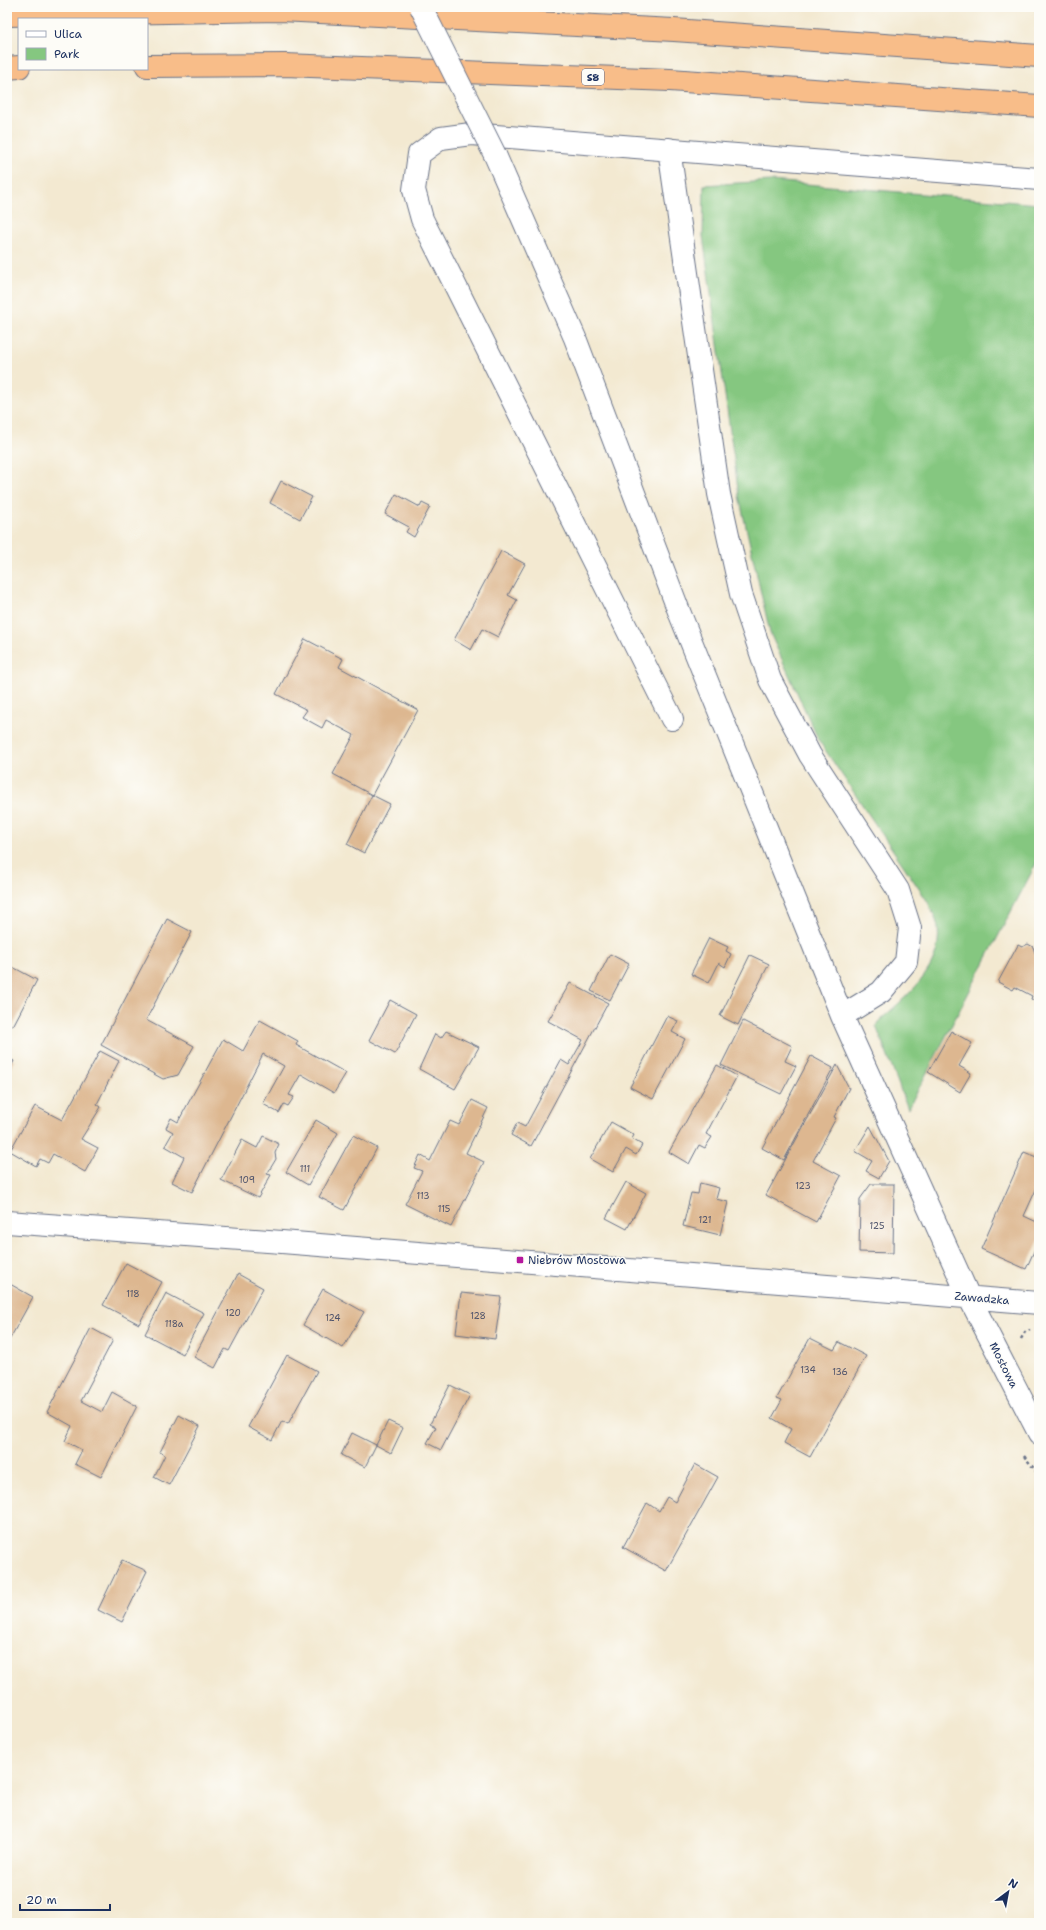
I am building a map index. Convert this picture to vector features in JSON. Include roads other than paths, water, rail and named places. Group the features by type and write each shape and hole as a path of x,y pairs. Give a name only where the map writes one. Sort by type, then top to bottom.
{"highway":[{"path":"7,15 107,10 281,10 674,30 1039,56"},
{"name":"S8","path":"148,66 284,65 670,80 1039,106"},
{"path":"7,68 18,68"}],"street":[{"name":"Mostowa","path":"421,7 495,155 575,338 680,614 842,1016 969,1297 1039,1433"},
{"path":"672,719 422,219 414,190 419,154 441,138 471,134 1039,179"},
{"path":"669,149 719,494 741,594 770,680 810,755 898,890 910,928 906,962 881,992 842,1016"},
{"name":"Zawadzka","path":"7,1222 282,1242 1039,1303"}],"place":[{"name":"Niebrów Mostowa","path":"520,1260"}]}
